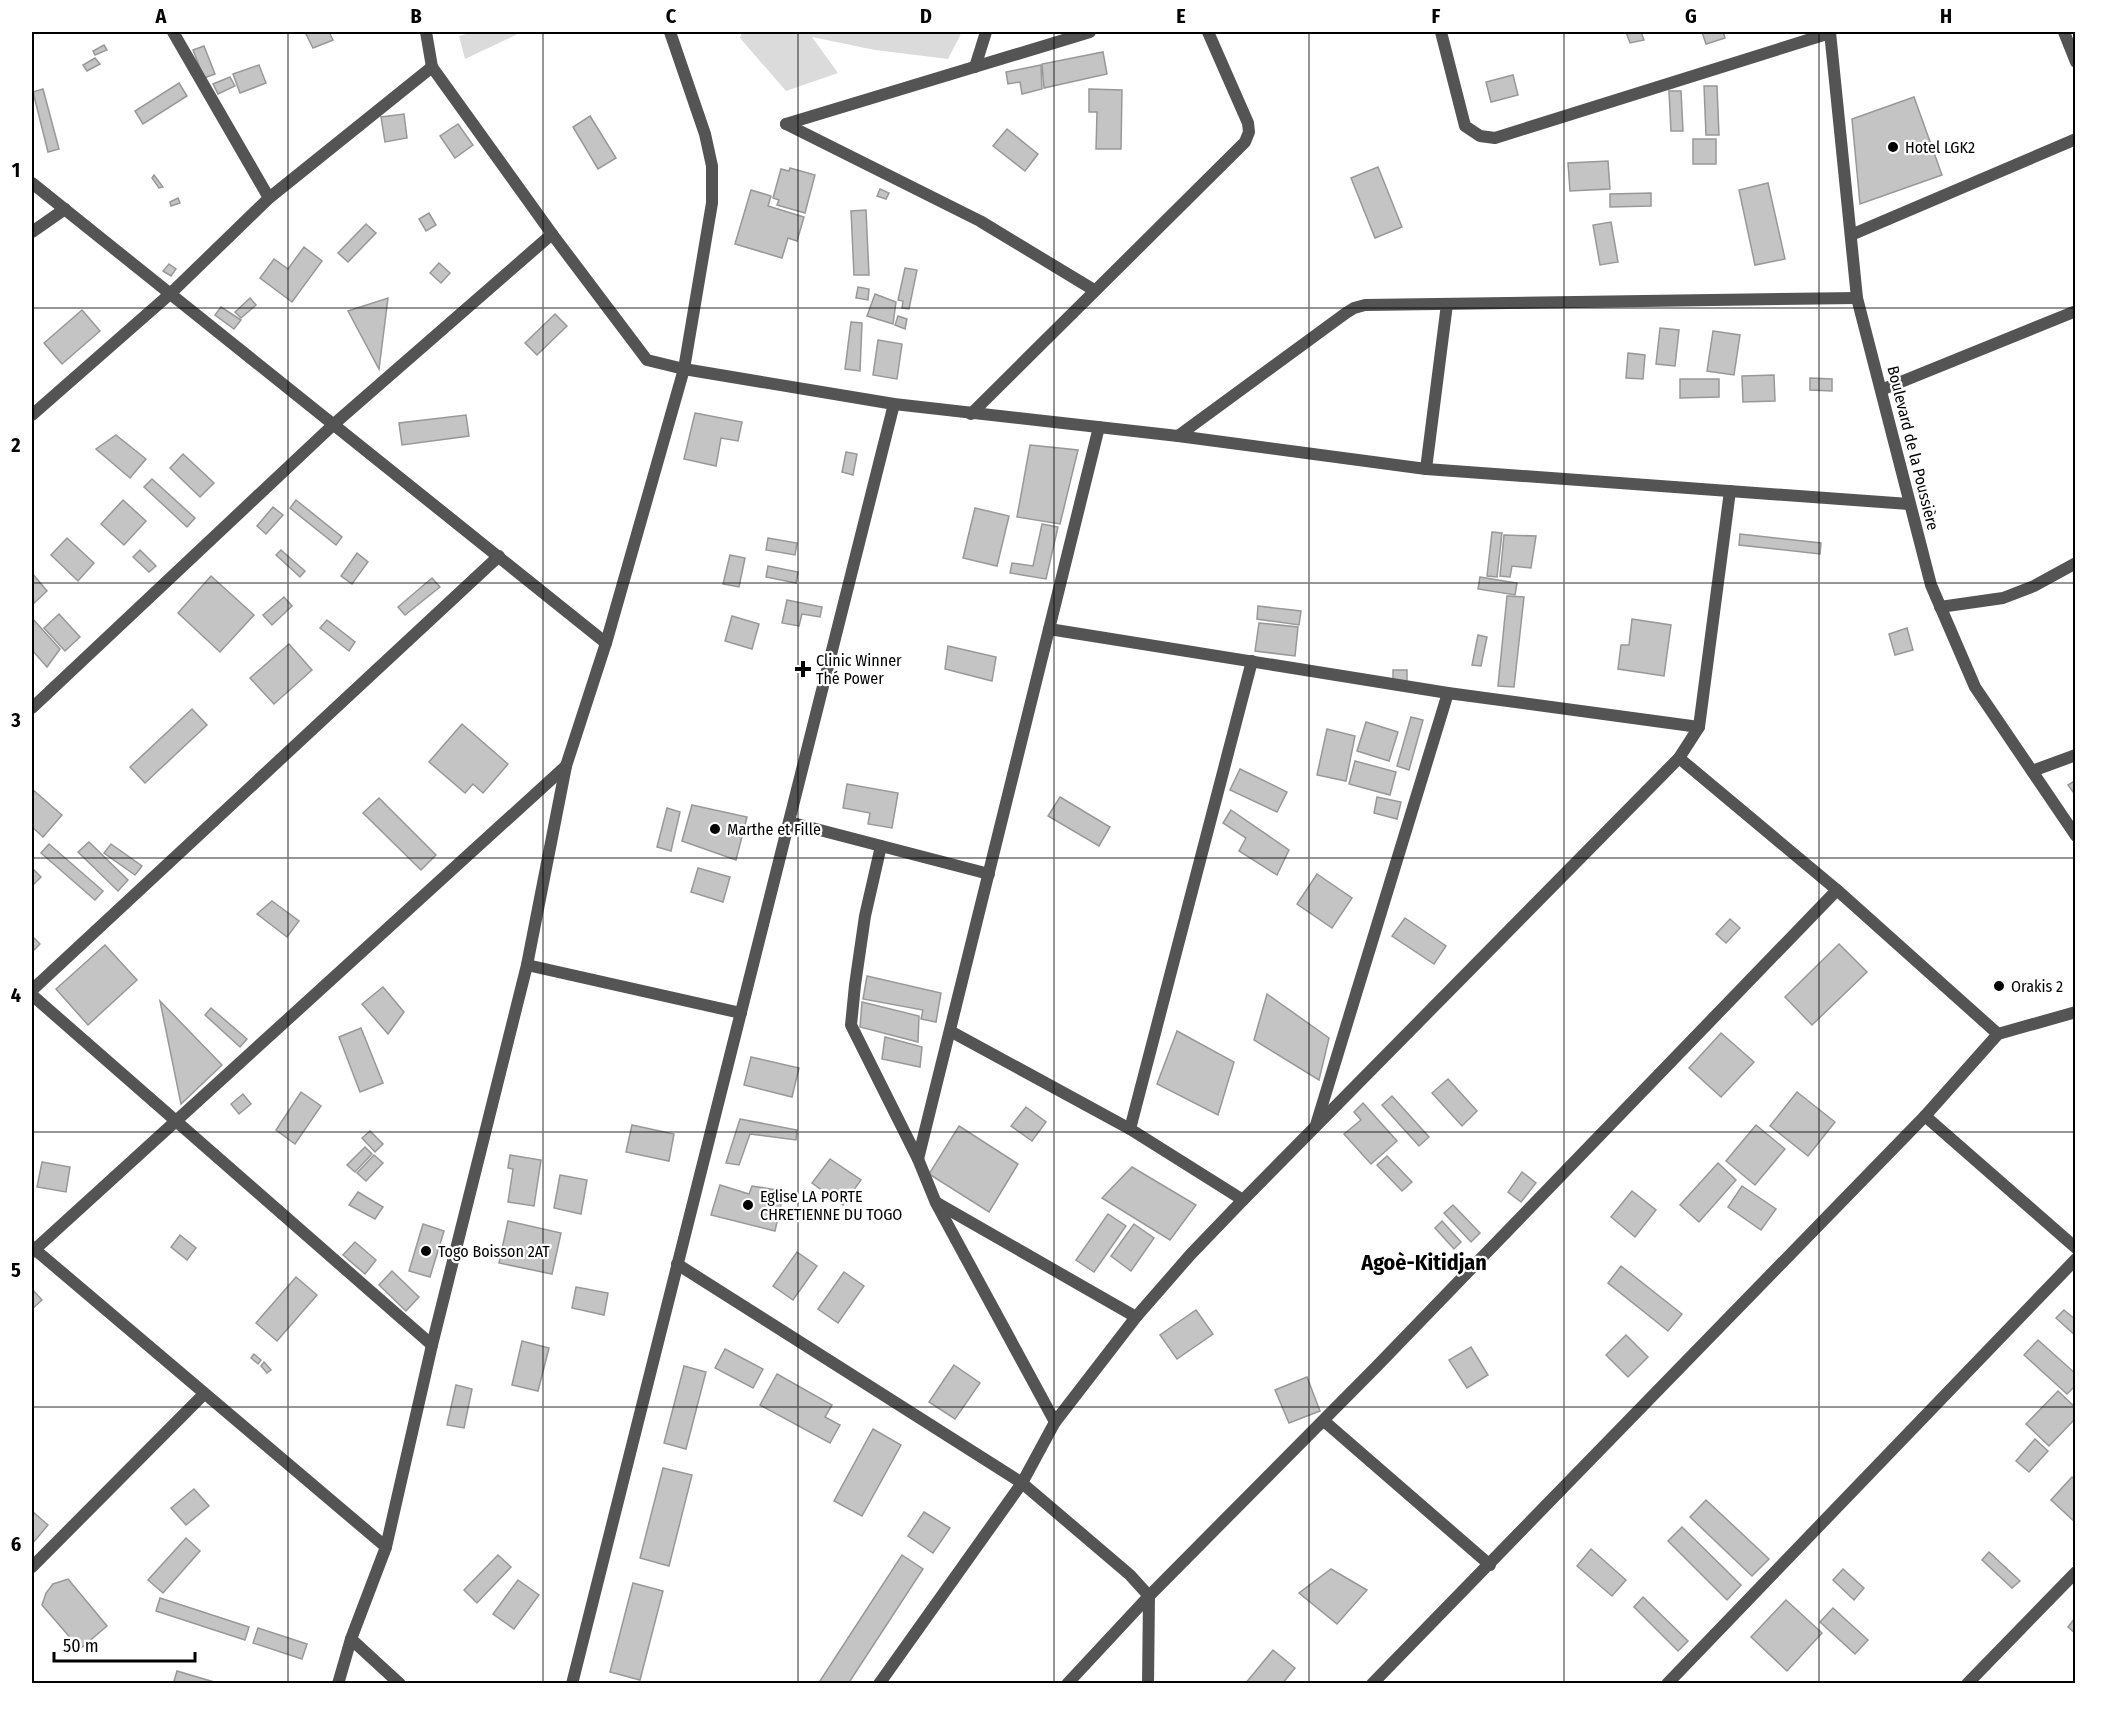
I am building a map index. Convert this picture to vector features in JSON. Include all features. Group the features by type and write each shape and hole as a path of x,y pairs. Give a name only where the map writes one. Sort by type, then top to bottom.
{"street":[{"path":"173,32 269,198"},
{"path":"426,32 432,67 552,234 647,360 684,369 894,404 1178,436 1426,469 1910,504"},
{"path":"338,1683 351,1639 386,1547 432,1345 527,965 566,766 606,643 684,369 712,203 712,166 705,134 670,32"},
{"path":"975,67 986,32"},
{"path":"1090,32 786,123 980,221 1094,290"},
{"path":"971,414 1245,142 1249,132 1248,123 1208,32"},
{"path":"1441,32 1465,126 1480,136 1495,138 1830,32"},
{"name":"Boulevard de la Poussière","path":"1830,32 1857,298 1930,585 1975,687 2076,836"},
{"path":"2064,32 2076,62"},
{"path":"32,415 170,294 269,198 432,67"},
{"path":"1851,235 2076,139"},
{"path":"32,183 606,643"},
{"path":"32,232 65,209"},
{"path":"32,708 334,424 552,234"},
{"path":"1178,436 1354,308 1365,305 1857,298"},
{"path":"1426,469 1447,303"},
{"path":"1881,390 2076,311"},
{"path":"572,1683 894,404"},
{"path":"918,1159 1099,428"},
{"path":"879,1683 1022,1483 1055,1422 1136,1317 1191,1254 1243,1200 1679,758 1699,727 1730,491"},
{"path":"32,990 499,556"},
{"path":"1940,608 2003,598 2034,586 2076,563"},
{"path":"1049,629 1448,693 1699,727"},
{"path":"1130,1129 1252,661"},
{"path":"1316,1128 1448,693"},
{"path":"2032,771 2076,755"},
{"path":"1679,758 1837,890 1998,1034"},
{"path":"386,1547 33,1250 566,766"},
{"path":"789,822 989,874"},
{"path":"880,846 865,916 851,1025 918,1159 936,1203 1055,1422"},
{"path":"1067,1683 1149,1596 1324,1421 1837,890"},
{"path":"527,965 741,1013"},
{"path":"32,995 432,1345"},
{"path":"1372,1683 1490,1565 1925,1116 1998,1034 2076,1012"},
{"path":"950,1031 1130,1129 1243,1200"},
{"path":"1925,1116 2076,1248"},
{"path":"936,1203 1136,1317"},
{"path":"1667,1683 2076,1259"},
{"path":"677,1264 1022,1483 1130,1575 1149,1596 1148,1683"},
{"path":"32,1567 204,1394"},
{"path":"1324,1421 1490,1565"},
{"path":"1967,1683 2076,1572"},
{"path":"351,1639 400,1683"}],"shaded area":[{"path":"473,32 522,32 465,59 459,36"},
{"path":"742,32 962,32 948,59 875,50 812,37 838,73 786,91 740,38"}],"building":[{"path":"305,32 329,32 333,40 313,48"},
{"path":"1626,32 1641,32 1644,40 1630,43"},
{"path":"1702,32 1723,32 1725,38 1706,44"},
{"path":"104,45 107,50 95,55 93,51"},
{"path":"204,46 215,74 204,78 193,50"},
{"path":"1103,52 1107,74 1044,88 1042,64"},
{"path":"95,58 100,64 87,71 83,65"},
{"path":"259,65 266,83 240,93 233,74"},
{"path":"1041,65 1042,89 1022,94 1020,82 1008,84 1006,72"},
{"path":"1513,75 1518,95 1491,102 1486,82"},
{"path":"230,77 235,86 218,94 213,84"},
{"path":"179,83 187,96 143,124 135,111"},
{"path":"1704,86 1717,86 1719,135 1706,135"},
{"path":"43,89 59,149 48,152 33,92"},
{"path":"1089,89 1122,90 1121,149 1096,149 1097,112 1089,112"},
{"path":"1669,91 1681,91 1683,131 1671,131"},
{"name":"Hotel LGK2","path":"1914,97 1942,175 1860,204 1852,119"},
{"path":"404,114 407,138 385,142 381,117"},
{"path":"590,116 616,158 598,169 573,127"},
{"path":"458,124 473,145 455,158 440,136"},
{"path":"1007,129 1038,154 1025,171 993,146"},
{"path":"1693,139 1716,139 1716,164 1693,164"},
{"path":"1608,161 1610,189 1570,191 1568,163"},
{"path":"1378,167 1402,227 1375,238 1351,178"},
{"path":"790,168 815,175 805,213 777,205 779,200 773,198 781,169 789,171"},
{"path":"154,175 163,187 159,188 152,178"},
{"path":"1768,183 1785,259 1755,265 1739,190"},
{"path":"880,189 889,193 886,199 877,196"},
{"path":"751,190 771,196 768,206 804,217 797,241 788,238 782,258 735,244"},
{"path":"1651,193 1651,206 1610,207 1610,194"},
{"path":"178,198 180,203 171,206 170,202"},
{"path":"866,210 869,275 854,275 851,211"},
{"path":"429,213 436,225 426,231 419,219"},
{"path":"1611,222 1618,262 1600,265 1593,225"},
{"path":"366,224 376,233 348,262 338,253"},
{"path":"304,247 322,261 292,302 260,278 274,259 288,269"},
{"path":"439,263 450,273 441,283 430,273"},
{"path":"169,264 176,269 171,276 163,271"},
{"path":"905,268 917,270 909,309 902,308 903,301 898,300"},
{"path":"858,287 869,289 868,300 856,298"},
{"path":"875,294 896,302 893,324 867,316"},
{"path":"250,298 256,305 241,318 235,312"},
{"path":"388,298 379,369 348,311"},
{"path":"221,307 241,320 234,329 215,315"},
{"path":"82,310 100,331 62,364 44,343"},
{"path":"555,314 567,326 537,355 525,343"},
{"path":"898,316 907,319 905,329 895,325"},
{"path":"851,322 862,323 860,371 845,369"},
{"path":"1660,328 1679,330 1675,366 1656,364"},
{"path":"1713,331 1740,335 1734,375 1707,371"},
{"path":"878,340 902,344 897,379 873,375"},
{"path":"1628,353 1645,355 1643,379 1626,378"},
{"path":"1774,375 1775,401 1743,402 1742,376"},
{"path":"1810,378 1832,379 1832,391 1810,390"},
{"path":"1680,379 1719,379 1719,397 1680,398"},
{"path":"695,413 742,422 738,441 721,438 716,466 684,459"},
{"path":"466,415 469,436 402,445 399,423"},
{"path":"116,435 146,459 130,478 96,449"},
{"path":"1030,445 1078,450 1060,524 1017,517"},
{"path":"846,452 857,454 853,475 842,472"},
{"path":"183,454 214,483 200,497 170,468"},
{"path":"152,479 195,518 187,527 144,487"},
{"path":"123,500 146,521 124,545 101,524"},
{"path":"296,500 342,537 336,545 290,508"},
{"path":"273,507 283,515 266,534 257,526"},
{"path":"975,508 1009,516 997,566 963,558"},
{"path":"1042,524 1058,527 1046,579 1010,573 1012,563 1033,566"},
{"path":"1492,532 1502,533 1497,577 1487,576"},
{"path":"1740,534 1821,543 1820,554 1739,545"},
{"path":"1504,535 1536,536 1531,568 1512,566 1510,577 1500,576"},
{"path":"67,538 94,563 78,581 51,555"},
{"path":"768,538 797,543 795,555 766,550"},
{"path":"140,550 156,566 149,572 133,557"},
{"path":"281,550 305,571 300,577 276,555"},
{"path":"357,553 368,562 352,584 341,576"},
{"path":"730,555 745,558 739,587 723,584"},
{"path":"768,566 798,572 796,583 766,577"},
{"path":"32,573 47,591 32,605"},
{"path":"211,576 254,615 220,652 178,613"},
{"path":"1480,577 1517,583 1515,595 1478,589"},
{"path":"432,578 440,587 405,615 398,607"},
{"path":"1507,596 1524,597 1514,687 1498,686"},
{"path":"284,597 292,606 272,625 263,615"},
{"path":"787,600 822,607 820,617 802,614 799,626 782,623"},
{"path":"1258,606 1301,611 1299,625 1257,619"},
{"path":"59,614 80,637 65,651 44,628"},
{"path":"732,616 759,624 752,649 725,641"},
{"path":"32,618 60,649 47,667 32,650"},
{"path":"1632,619 1671,625 1664,676 1618,669 1621,645 1629,645"},
{"path":"327,620 355,642 349,651 320,628"},
{"path":"1259,623 1298,627 1295,656 1255,651"},
{"path":"1907,628 1913,650 1895,655 1889,634"},
{"path":"1478,635 1487,637 1481,666 1472,665"},
{"path":"289,644 312,670 274,704 250,678"},
{"path":"948,646 996,657 992,681 945,669"},
{"path":"1393,670 1407,670 1407,683 1393,682"},
{"path":"192,709 207,725 145,783 130,767"},
{"path":"1411,717 1423,720 1409,770 1397,766"},
{"path":"1366,722 1398,732 1389,761 1357,751"},
{"path":"462,724 508,764 483,793 473,784 465,793 429,762"},
{"path":"1327,729 1355,736 1346,781 1317,775"},
{"path":"1355,761 1396,772 1390,795 1349,784"},
{"path":"1240,769 1287,792 1277,812 1230,790"},
{"path":"2076,780 2076,796 2068,785"},
{"path":"847,784 898,793 892,828 868,824 870,813 843,808"},
{"path":"32,789 62,815 43,837 32,827"},
{"path":"1060,797 1110,827 1099,846 1048,816"},
{"path":"1377,797 1401,802 1397,819 1374,813"},
{"path":"379,798 436,855 421,870 363,813"},
{"name":"Marthe et Fille","path":"692,805 747,817 736,860 682,841"},
{"path":"667,808 680,812 671,851 657,847"},
{"path":"1231,810 1289,850 1277,875 1239,851 1246,838 1223,823"},
{"path":"89,842 128,880 118,891 78,852"},
{"path":"49,844 103,891 95,900 41,853"},
{"path":"111,844 142,866 135,875 104,853"},
{"path":"32,868 41,877 32,886"},
{"path":"698,868 730,877 723,902 691,892"},
{"path":"1317,874 1352,898 1332,928 1297,904"},
{"path":"272,901 299,921 287,937 257,914"},
{"path":"1405,918 1446,946 1434,964 1392,936"},
{"path":"1730,919 1740,928 1726,943 1716,934"},
{"path":"32,936 40,944 32,952"},
{"path":"1839,944 1867,972 1812,1025 1785,997"},
{"path":"105,945 137,980 88,1025 56,989"},
{"path":"867,976 941,993 936,1022 921,1019 923,1010 863,999"},
{"path":"383,987 404,1012 388,1034 362,1004"},
{"path":"1267,994 1329,1038 1319,1080 1254,1040"},
{"path":"160,1001 222,1065 181,1104"},
{"path":"862,1002 919,1016 918,1042 860,1027"},
{"path":"211,1008 247,1039 240,1047 205,1015"},
{"path":"361,1028 383,1083 360,1092 339,1037"},
{"path":"1177,1031 1234,1062 1218,1115 1157,1084"},
{"path":"1721,1033 1754,1062 1721,1097 1689,1068"},
{"path":"885,1037 922,1047 920,1067 882,1059"},
{"path":"751,1057 799,1068 792,1097 744,1085"},
{"path":"1448,1079 1477,1111 1462,1126 1432,1093"},
{"path":"301,1092 321,1106 295,1144 276,1130"},
{"path":"1797,1092 1835,1122 1808,1156 1770,1126"},
{"path":"243,1094 251,1104 239,1114 231,1104"},
{"path":"1392,1096 1429,1137 1419,1146 1382,1105"},
{"path":"1363,1103 1397,1141 1371,1164 1344,1134 1361,1120 1354,1112"},
{"path":"1026,1107 1046,1122 1032,1141 1011,1126"},
{"path":"740,1119 797,1130 796,1140 750,1134 739,1165 726,1163"},
{"path":"632,1125 674,1134 669,1161 626,1152"},
{"path":"1756,1125 1785,1149 1755,1185 1726,1161"},
{"path":"959,1126 1018,1164 989,1212 929,1174"},
{"path":"370,1131 383,1144 375,1152 362,1138"},
{"path":"365,1147 372,1154 355,1172 347,1165"},
{"path":"374,1155 383,1163 366,1181 357,1173"},
{"path":"510,1155 541,1160 534,1206 508,1202 513,1169 508,1168"},
{"path":"1387,1156 1412,1182 1402,1191 1377,1165"},
{"path":"830,1159 861,1180 843,1205 812,1183"},
{"path":"42,1162 70,1167 66,1192 37,1187"},
{"path":"1718,1163 1736,1180 1699,1222 1680,1205"},
{"path":"1132,1167 1196,1205 1170,1240 1102,1198"},
{"path":"1522,1172 1536,1183 1521,1202 1508,1192"},
{"path":"560,1175 587,1180 581,1214 554,1208"},
{"name":"Eglise LA PORTE CHRETIENNE DU TOGO","path":"720,1185 749,1194 752,1186 784,1191 775,1231 711,1215"},
{"path":"1742,1186 1776,1209 1761,1230 1728,1207"},
{"path":"1632,1191 1656,1210 1635,1237 1611,1217"},
{"path":"358,1192 383,1207 375,1219 349,1205"},
{"path":"1453,1205 1480,1233 1471,1242 1444,1213"},
{"path":"1108,1214 1126,1226 1094,1272 1076,1260"},
{"path":"508,1221 561,1233 552,1274 499,1263"},
{"path":"1442,1221 1461,1242 1454,1249 1435,1228"},
{"name":"Togo Boisson 2AT","path":"423,1224 444,1231 430,1277 409,1271"},
{"path":"1134,1224 1154,1238 1131,1271 1111,1256"},
{"path":"180,1235 196,1248 187,1260 171,1247"},
{"path":"355,1242 376,1260 365,1274 343,1255"},
{"path":"797,1252 817,1266 793,1300 773,1286"},
{"path":"1621,1266 1682,1314 1668,1331 1608,1283"},
{"path":"392,1271 419,1297 406,1311 379,1285"},
{"path":"844,1272 864,1286 838,1323 818,1309"},
{"path":"296,1277 317,1295 277,1341 256,1323"},
{"path":"576,1287 608,1293 604,1315 572,1308"},
{"path":"32,1289 42,1300 32,1309"},
{"path":"1196,1310 1213,1334 1177,1359 1160,1335"},
{"path":"2064,1310 2076,1320 2076,1336 2056,1318"},
{"path":"1626,1335 1648,1357 1628,1377 1606,1355"},
{"path":"2038,1340 2076,1374 2076,1385 2067,1394 2024,1355"},
{"path":"522,1341 549,1348 538,1391 512,1385"},
{"path":"1471,1347 1488,1375 1467,1388 1449,1360"},
{"path":"725,1349 763,1369 753,1388 715,1368"},
{"path":"254,1354 261,1360 258,1364 251,1358"},
{"path":"264,1362 271,1370 267,1373 261,1366"},
{"path":"954,1365 980,1383 955,1419 929,1402"},
{"path":"684,1366 706,1372 686,1449 664,1443"},
{"path":"777,1374 832,1405 825,1417 840,1425 830,1443 760,1405"},
{"path":"1307,1377 1320,1411 1289,1423 1275,1390"},
{"path":"456,1385 472,1389 464,1428 447,1425"},
{"path":"2058,1391 2076,1408 2076,1418 2049,1446 2026,1424"},
{"path":"873,1429 901,1445 862,1516 834,1501"},
{"path":"2035,1439 2048,1451 2029,1472 2016,1461"},
{"path":"663,1468 692,1475 669,1566 640,1558"},
{"path":"2072,1477 2076,1480 2076,1523 2051,1500"},
{"path":"194,1489 209,1506 186,1525 171,1508"},
{"path":"1706,1500 1769,1559 1752,1576 1690,1517"},
{"path":"32,1511 48,1525 32,1544"},
{"path":"924,1512 950,1528 933,1553 908,1536"},
{"path":"1682,1527 1741,1585 1727,1600 1668,1541"},
{"path":"186,1538 200,1551 163,1593 148,1580"},
{"path":"1591,1549 1626,1580 1612,1596 1577,1566"},
{"path":"1989,1552 2020,1581 2012,1588 1982,1560"},
{"path":"498,1555 511,1567 477,1603 464,1590"},
{"path":"902,1555 923,1569 848,1684 818,1684"},
{"path":"1331,1569 1367,1590 1337,1624 1299,1593"},
{"path":"1843,1569 1864,1588 1854,1600 1833,1580"},
{"path":"68,1579 107,1626 80,1649 42,1605 46,1593 53,1584"},
{"path":"518,1580 539,1595 514,1629 493,1614"},
{"path":"633,1583 663,1591 640,1680 610,1672"},
{"path":"1643,1597 1688,1641 1678,1651 1634,1607"},
{"path":"160,1598 249,1627 245,1640 156,1611"},
{"path":"1786,1600 1822,1633 1787,1671 1751,1637"},
{"path":"1833,1608 1868,1640 1855,1654 1820,1622"},
{"path":"2076,1618 2076,1634 2068,1627"},
{"path":"258,1628 307,1644 302,1659 253,1643"},
{"path":"1273,1650 1295,1668 1282,1684 1245,1684"},
{"path":"177,1671 221,1684 182,1684 174,1681"}],"place":[{"name":"Hotel LGK2","path":"1893,147"},
{"name":"Clinic Winner Thé Power","path":"803,669"},
{"name":"Marthe et Fille","path":"715,829"},
{"name":"Orakis 2","path":"1999,986"},
{"name":"Eglise LA PORTE CHRETIENNE DU TOGO","path":"748,1205"},
{"name":"Togo Boisson 2AT","path":"426,1251"}],"district":[{"name":"Agoè-Kitidjan","path":"1424,1262"}]}
